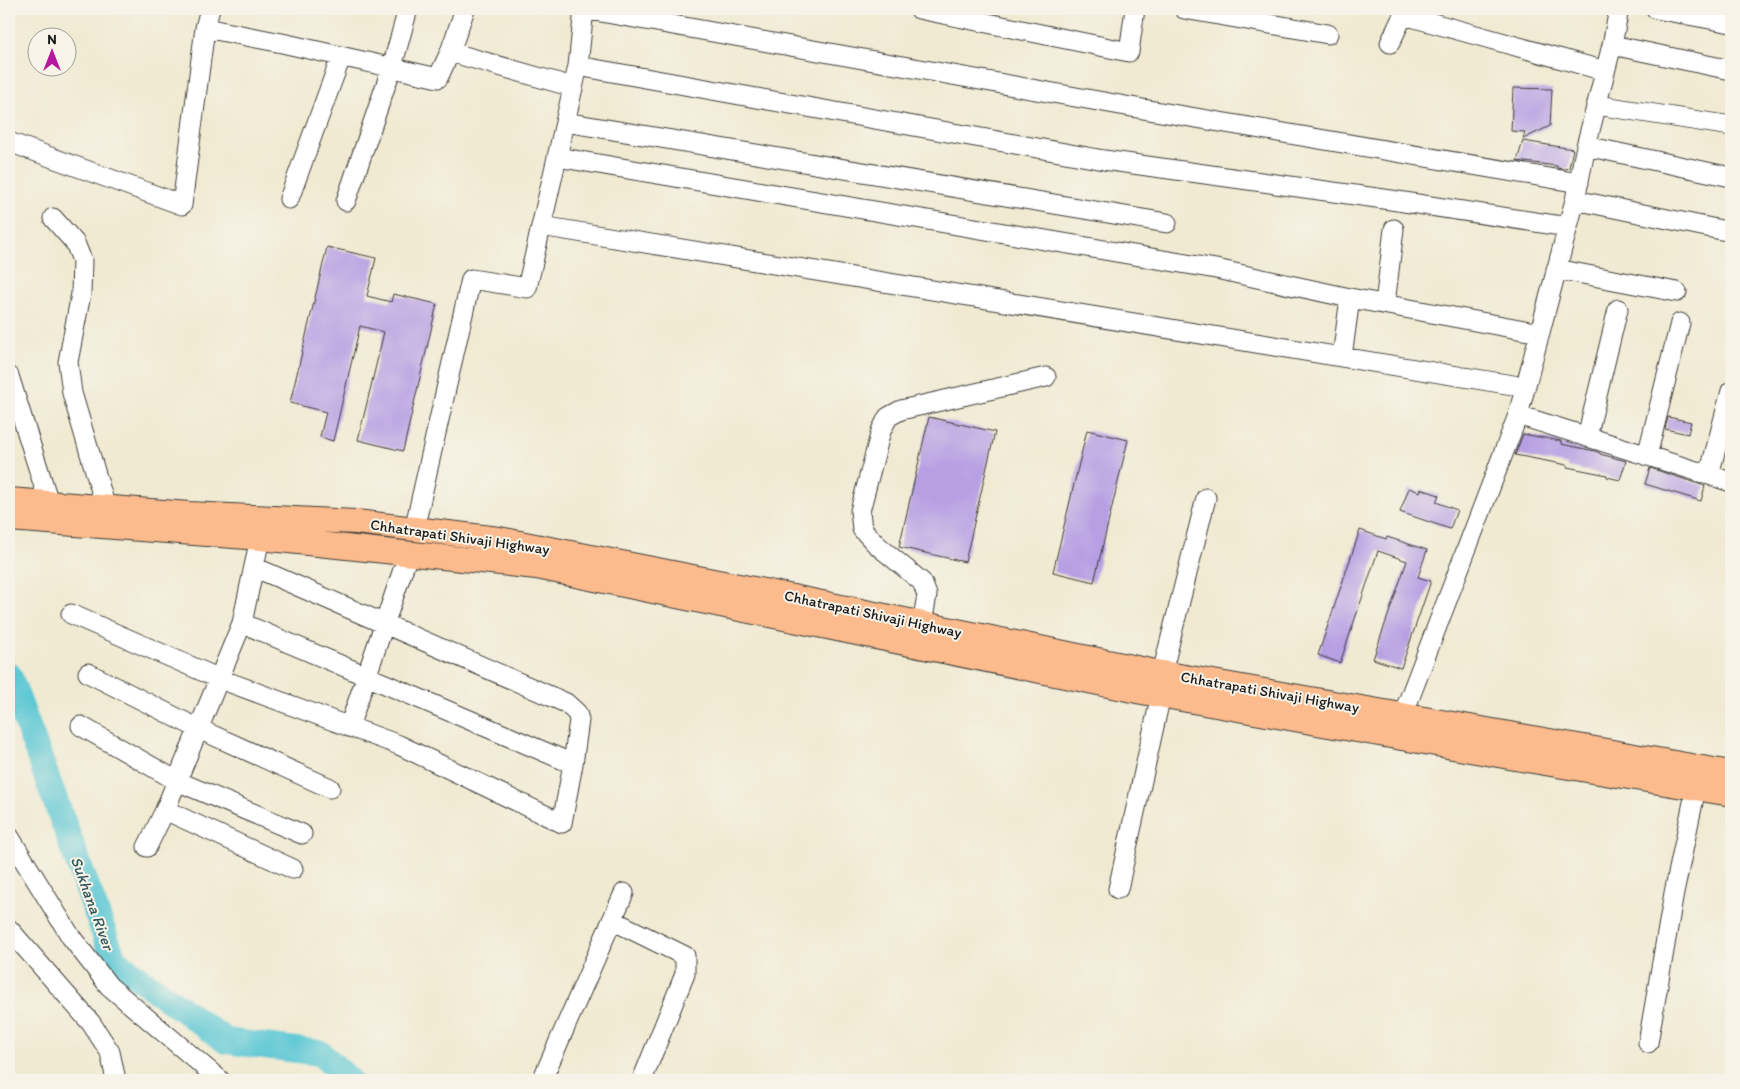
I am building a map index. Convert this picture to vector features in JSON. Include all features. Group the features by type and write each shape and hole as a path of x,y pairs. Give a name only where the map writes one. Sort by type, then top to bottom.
{"main road":[{"name":"Chhatrapati Shivaji Highway","path":"9,519 36,510 106,508 356,522 499,539 922,624 1161,684"},
{"name":"Chhatrapati Shivaji Highway","path":"36,510 260,538 409,552 537,567 1161,684 1401,726 1731,773"},
{"name":"Chhatrapati Shivaji Highway","path":"1401,726 1731,794"}],"street":[{"path":"9,142 182,205 205,28 210,9"},
{"path":"346,201 392,67 408,9"},
{"path":"205,28 438,78 450,52 465,9"},
{"path":"414,530 471,279 527,288 578,66 584,9 1137,108 1577,191 1731,232"},
{"path":"919,9 1129,52 1135,9"},
{"path":"1184,9 1328,34"},
{"path":"1401,726 1518,415 1577,191 1586,146 1612,46 1618,9"},
{"path":"1656,9 1731,23"},
{"path":"1390,42 1405,12 1605,71"},
{"path":"1612,46 1731,70"},
{"path":"450,52 573,86"},
{"path":"289,199 341,57"},
{"path":"578,66 1104,160 1392,200 1568,227"},
{"path":"1597,105 1731,126"},
{"path":"565,122 1167,223"},
{"path":"1586,146 1731,177"},
{"path":"557,157 1216,269 1350,298 1540,333"},
{"path":"53,218 75,243 82,260 81,294 68,362 72,393 106,508"},
{"path":"541,226 1525,387"},
{"path":"1385,304 1394,229"},
{"path":"1556,269 1678,292"},
{"path":"1342,357 1350,298"},
{"path":"1587,437 1618,309"},
{"path":"1647,456 1680,323"},
{"path":"9,376 36,510"},
{"path":"922,624 927,595 922,582 877,545 862,528 860,511 881,431 888,417 901,410 1046,377"},
{"path":"1709,475 1731,391"},
{"path":"1518,415 1731,482"},
{"path":"1118,889 1161,684 1206,498"},
{"path":"147,847 178,781 242,623 260,538"},
{"path":"349,727 409,552"},
{"path":"71,614 220,679 399,745 562,823 574,764 579,720 577,713 566,703 385,623 254,568"},
{"path":"242,623 574,764"},
{"path":"88,673 199,730 330,788"},
{"path":"81,726 178,781 302,834"},
{"path":"1648,1043 1674,893 1696,788"},
{"path":"165,810 292,869"},
{"path":"9,836 71,937 109,986 220,1080"},
{"path":"542,1080 624,893"},
{"path":"612,920 685,956 685,974 642,1080"},
{"path":"9,929 90,1023 110,1052 116,1080"}],"building":[{"path":"1513,88 1552,89 1550,126 1523,139 1525,132 1511,131"},
{"path":"1523,141 1573,149 1569,168 1564,169 1557,168 1557,166 1517,161"},
{"path":"327,247 376,258 367,296 391,302 393,294 437,304 403,451 358,440 384,332 360,326 333,441 320,437 326,412 290,403"},
{"path":"929,417 995,432 965,562 899,547"},
{"path":"1668,417 1691,422 1688,434 1665,429"},
{"path":"1087,430 1128,440 1094,582 1053,572"},
{"path":"1523,434 1561,441 1561,444 1595,451 1626,461 1620,480 1607,477 1607,475 1567,467 1567,465 1515,455"},
{"path":"1650,468 1705,486 1701,501 1645,484"},
{"path":"1409,488 1420,492 1421,489 1439,495 1436,502 1457,510 1450,529 1400,512"},
{"path":"1360,530 1427,550 1418,577 1431,581 1401,668 1373,659 1407,561 1378,551 1340,663 1318,655"}],"waterway":[{"name":"Sukhana River","path":"9,675 114,960 226,1041 320,1053 349,1080"}]}
